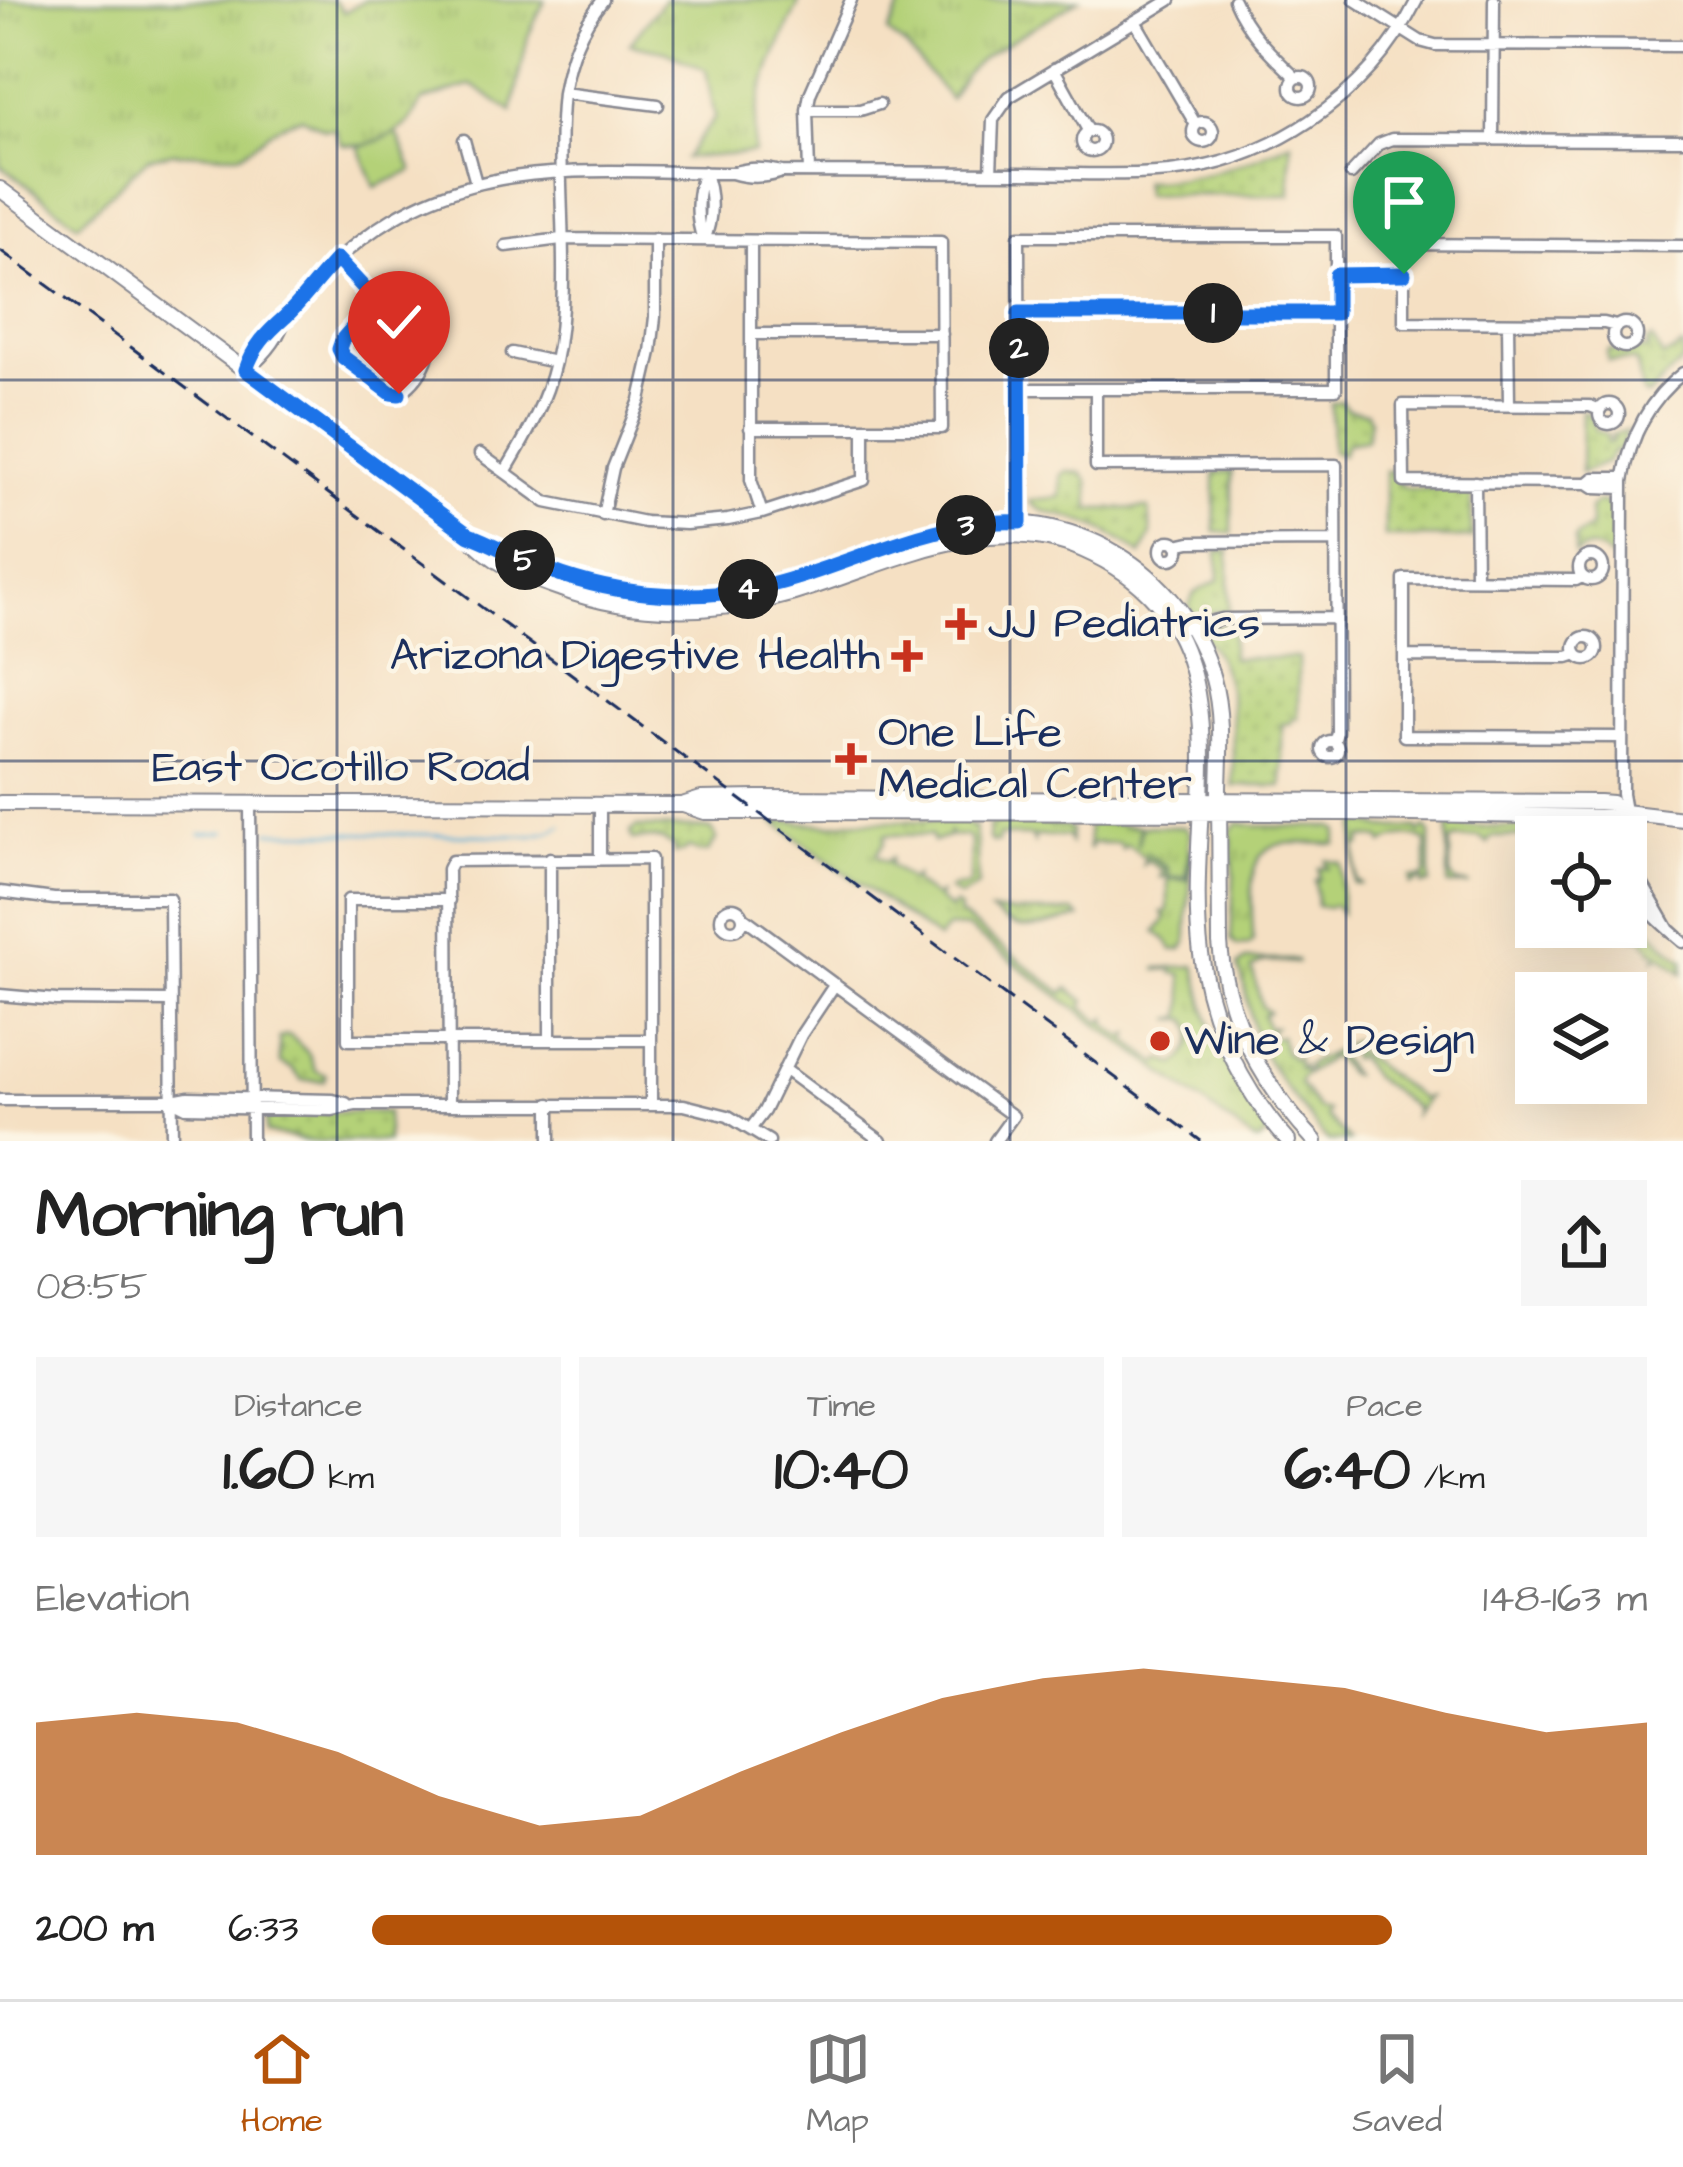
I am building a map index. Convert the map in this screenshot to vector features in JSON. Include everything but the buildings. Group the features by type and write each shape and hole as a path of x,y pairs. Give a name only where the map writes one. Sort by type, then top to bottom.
{"main road":[{"path":"0,189 469,535 484,554 570,592 650,608 741,604 791,594 963,539 1020,528 1079,548 1120,570 1184,628 1214,680 1220,952 1241,1029 1259,1069 1315,1141"},
{"path":"1184,628 1200,700 1201,955 1216,1020 1238,1070 1288,1141"},
{"path":"1439,814 1455,801"},
{"name":"East Ocotillo Road","path":"0,803 682,805 705,812 1599,802 1612,803 1624,812 1683,819"},
{"name":"East Ocotillo Road","path":"1219,806 1613,817 1624,812"},
{"path":"1201,955 1213,962 1228,1019 1241,1029"}],"street":[{"path":"506,472 542,405 555,362 561,314 563,93 578,38 603,0"},
{"path":"808,172 810,94 851,0"},
{"path":"992,173 991,130 1009,97 1170,0"},
{"path":"1234,0 1263,47 1296,78"},
{"path":"1355,0 1435,46 1683,46"},
{"path":"246,370 274,324 337,259 371,231 440,194 518,174 561,172 767,177 782,172 1157,173 1198,168 1275,142 1328,109 1367,73 1417,0"},
{"path":"1493,0 1493,139"},
{"path":"1135,21 1196,125"},
{"path":"1054,69 1089,132"},
{"path":"563,93 658,105"},
{"path":"808,110 860,110 879,104"},
{"path":"1352,174 1379,144 1392,139 1683,140"},
{"path":"464,140 476,183"},
{"path":"704,172 698,208 704,240"},
{"path":"1019,389 1336,389 1336,236 1019,236 1019,389 1020,528"},
{"path":"506,246 561,239 941,242 942,428 751,428"},
{"path":"603,515 613,468 640,400 651,352 655,239"},
{"path":"751,241 751,480 762,513"},
{"path":"1616,326 1404,322 1404,244 1683,246"},
{"path":"337,259 376,301"},
{"path":"1336,275 1404,274"},
{"path":"408,283 416,287 430,320 433,334 427,360 399,394 343,357 339,349 376,301 398,284 408,283"},
{"path":"1019,313 1336,313"},
{"path":"1508,322 1509,405"},
{"path":"751,334 942,334"},
{"path":"512,353 555,362"},
{"path":"1669,930 1639,882 1624,812 1623,483 1629,450 1646,413 1683,373"},
{"path":"1096,389 1096,466 1336,466 1334,742"},
{"path":"1600,410 1590,406 1403,405 1404,482 1588,482 1594,478 1623,483"},
{"path":"480,454 546,502 603,515 686,524 762,513 864,480 864,428"},
{"path":"1475,482 1476,579"},
{"path":"1177,545 1336,541"},
{"path":"1582,578 1404,579 1404,736 1622,737"},
{"path":"1184,628 1222,619 1336,618"},
{"path":"1404,656 1568,658 1577,654"},
{"path":"250,804 252,1141"},
{"path":"600,805 600,859"},
{"path":"1623,816 1624,812"},
{"path":"449,1104 448,869 452,860 550,858 651,859 651,1104"},
{"path":"550,858 550,1040"},
{"path":"0,892 54,899 170,899 172,1141"},
{"path":"449,900 348,900 349,1040 651,1040"},
{"path":"1647,911 1683,942"},
{"path":"742,917 1013,1116 995,1141"},
{"path":"751,1128 800,1035 835,984"},
{"path":"0,995 170,1001"},
{"path":"784,1069 881,1141"},
{"path":"0,1100 172,1100 186,1107 252,1103 332,1110 449,1104 651,1104 698,1107 728,1116 769,1141"},
{"path":"550,1104 550,1141"}],"green space":[{"path":"0,0 333,0 344,12 365,0 545,0 528,36 512,112 472,85 422,101 408,122 389,137 353,146 341,144 335,129 302,117 278,126 241,154 149,157 78,224 0,165"},
{"path":"664,0 800,0 761,93 754,153 685,158 715,118 706,70 665,51 629,44"},
{"path":"904,0 1079,0 983,57 965,74 950,99 888,33"},
{"path":"397,133 413,171 375,187 359,148"},
{"path":"1291,142 1290,195 1144,195 1143,181 1219,170"},
{"path":"1652,339 1663,357 1683,347 1683,361 1647,396 1635,361 1608,361 1607,352 1647,350"},
{"path":"1341,401 1347,409 1367,412 1370,420 1366,440 1347,443 1342,455 1332,452 1331,403"},
{"path":"1582,411 1590,415 1595,430 1607,435 1607,443 1612,442 1612,435 1627,430 1619,452 1581,473"},
{"path":"1385,471 1398,471 1399,483 1406,488 1466,488 1471,492 1472,538 1385,537"},
{"path":"1215,472 1232,472 1232,533 1215,532"},
{"path":"1081,473 1089,482 1090,509 1147,508 1151,535 1141,555 1097,528 1031,503 1061,497 1061,475"},
{"path":"1597,502 1605,503 1613,513 1613,559 1590,548 1575,555 1575,538 1591,527 1590,509"},
{"path":"1218,551 1229,551 1229,610 1192,615 1189,605 1194,593 1219,580"},
{"path":"1232,624 1232,658 1298,658 1298,718 1282,724 1282,786 1233,786 1228,686 1202,635 1207,628"},
{"path":"776,820 830,825 964,821 974,826 978,886 960,897 949,890 970,882 971,841 967,836 950,836 949,831 948,837 933,842 931,835 885,835 876,855 886,862 891,858 890,865 910,880 915,876 914,882 934,897 939,894 938,900 950,909 955,905 958,914 1063,993 1068,988 1085,1001 1082,1007 1102,1022 1107,1018 1107,1025 1124,1038 1130,1034 1128,1041 1158,1064 1162,1059 1176,1065 1193,1038 1187,1019 1171,1019 1182,1017 1182,974 1157,968 1195,966 1221,1051 1270,1132 1255,1141 967,928 948,927 938,939"},
{"path":"997,821 1066,826 1071,830 1070,842 1067,836 1035,836 1034,842 1031,836 999,836 998,842 992,842 989,826"},
{"path":"1093,822 1140,826 1137,846 1142,826 1185,827 1190,834 1186,877 1169,877 1168,868 1145,852 1167,869 1167,877 1160,877 1163,871 1148,860 1143,864 1145,858 1127,844 1122,849 1120,843 1092,843 1089,850 1088,826"},
{"path":"1361,822 1417,828 1419,832 1425,828 1430,833 1430,884 1422,885 1421,879 1411,885 1411,878 1423,878 1426,873 1426,842 1399,837 1383,844 1381,838 1362,838 1361,846 1356,846 1356,881 1362,884 1354,884 1356,827"},
{"path":"1238,823 1338,831 1336,844 1277,845 1258,860 1252,886 1253,941 1237,946 1231,939 1231,830"},
{"path":"1453,823 1515,828 1515,837 1491,837 1488,843 1480,837 1454,839 1450,875 1470,885 1448,885 1448,829"},
{"path":"636,827 711,829 717,838 708,852 689,847 674,853 674,847 664,840 632,840 630,832"},
{"path":"1192,849 1187,943 1172,950 1156,932 1166,919 1162,913 1168,912 1168,879 1188,880"},
{"path":"1326,860 1341,863 1341,913 1334,905 1317,906 1315,880 1319,868 1330,868"},
{"path":"991,912 1074,912 1080,918 1025,928"},
{"path":"1647,924 1683,960 1683,974 1662,956 1655,959 1658,953 1647,944"},
{"path":"1245,960 1297,960 1265,961 1252,968 1262,1007 1268,1012 1263,1015 1267,1027 1274,1027 1269,1031 1272,1038 1280,1036 1285,1053 1297,1057 1302,1071 1335,1051 1353,1075 1330,1057 1299,1083 1350,1141 1325,1138 1280,1080 1254,1033 1238,966"},
{"path":"286,1035 309,1054 315,1070 326,1075 324,1081 302,1080 280,1063 279,1038"},
{"path":"1354,1040 1354,1049 1421,1099 1428,1097 1414,1115 1415,1108 1373,1077 1358,1057 1352,1059 1354,1050 1344,1046"},
{"path":"387,1112 387,1141 310,1141 266,1133 266,1117 276,1113"}],"waterway":[{"path":"269,832 531,836 562,825"},
{"path":"200,834 225,832"}],"railway":[{"path":"0,250 1201,1141"}],"place":[{"name":"JJ Pediatrics","path":"961,624"},
{"name":"Arizona Digestive Health","path":"907,656"},
{"name":"One Life Medical Center","path":"851,759"},
{"name":"Wine & Design","path":"1160,1041"}],"route":[{"path":"399,394 343,357 339,349 376,301 337,259 274,324 246,370 469,535 534,565 615,589 670,595 732,592 789,580 937,531 991,521 1020,522 1019,313 1336,313 1336,275 1404,274"}]}
